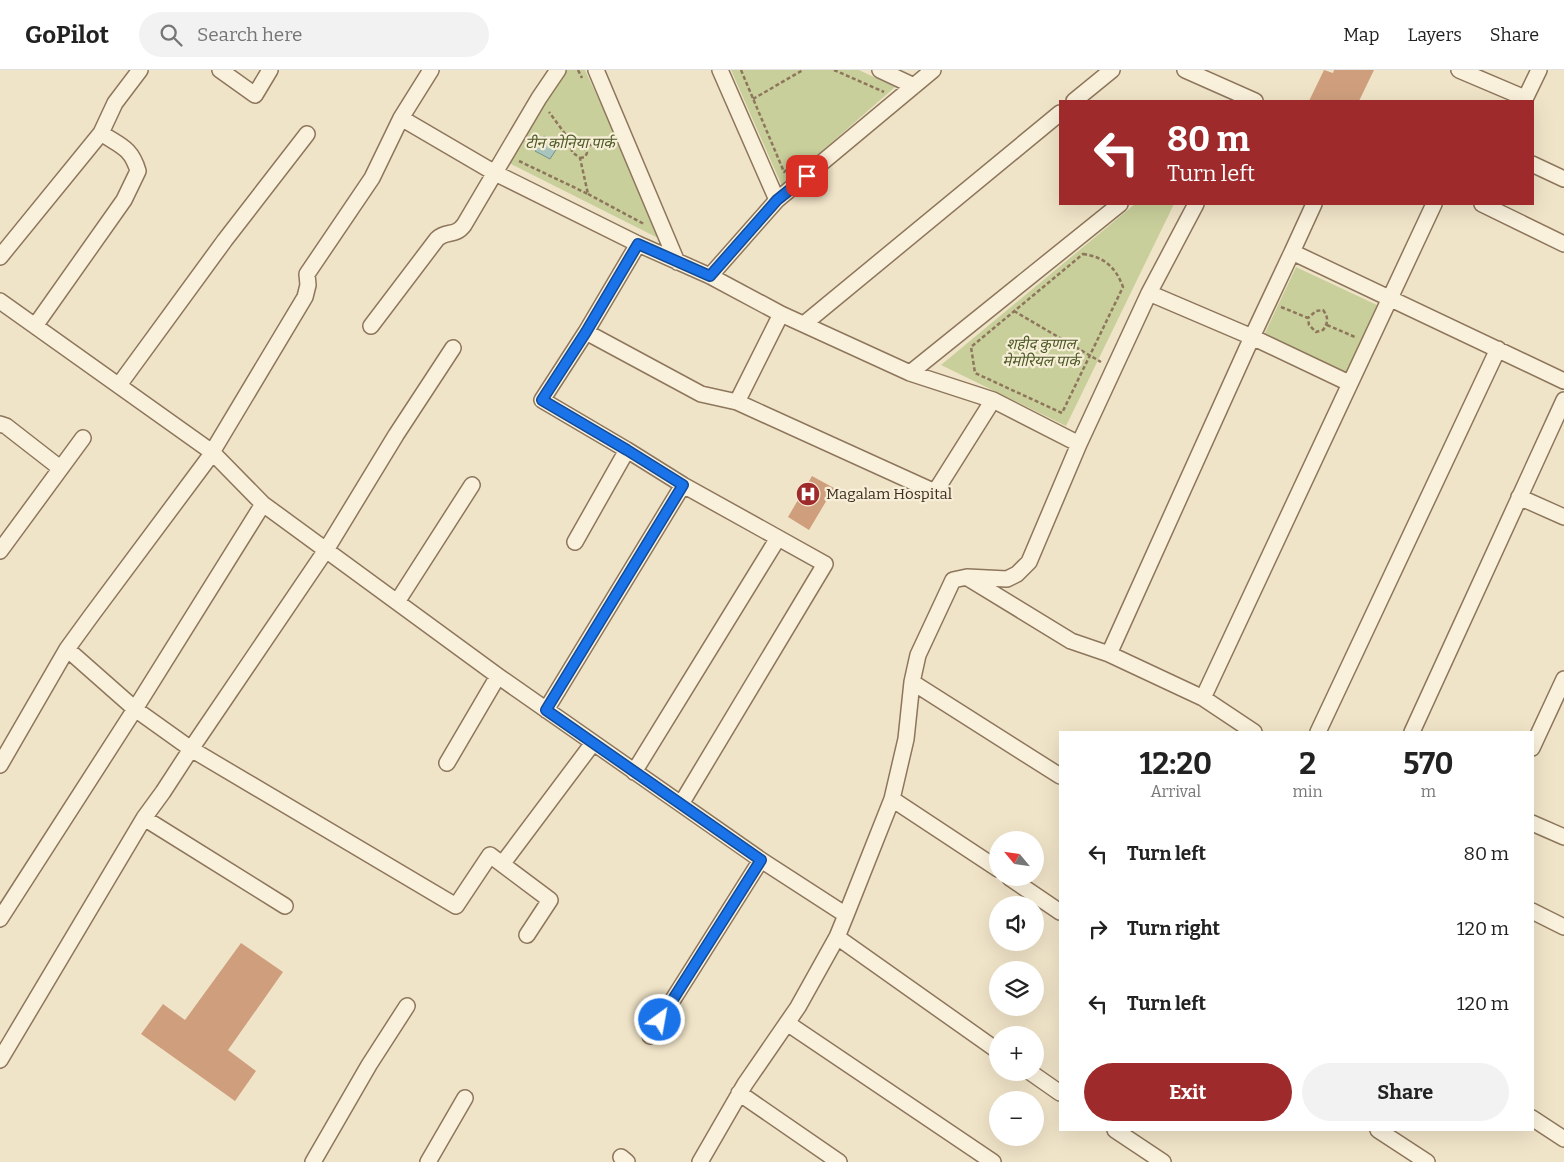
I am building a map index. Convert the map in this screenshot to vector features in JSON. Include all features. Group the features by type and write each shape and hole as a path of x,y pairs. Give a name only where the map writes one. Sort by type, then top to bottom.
{"street":[{"path":"0,257 101,134 115,103 140,70"},
{"path":"220,70 255,95 270,70"},
{"path":"0,765 90,616 212,452 305,297 308,285 307,274 372,178 401,118 431,70"},
{"path":"370,326 437,239 441,235 460,231 558,70"},
{"path":"596,70 677,262"},
{"path":"720,70 777,200"},
{"path":"880,70 914,86"},
{"path":"710,276 777,200 933,70"},
{"path":"1075,100 1112,70"},
{"path":"1185,70 1249,100"},
{"path":"1460,70 1525,100 1539,70"},
{"path":"804,324 1059,114"},
{"path":"401,118 495,173 638,244 710,276 781,314 910,373 993,400 1079,444"},
{"path":"35,326 124,200 138,170 128,150 101,134"},
{"path":"119,385 225,240 306,134"},
{"path":"1534,165 1562,172"},
{"path":"910,373 1119,205"},
{"path":"700,1162 739,1093 798,1007 837,937 892,799 906,739 912,682 918,655 953,580 967,577 1007,579 1017,574 1029,562 1079,444 1149,293 1195,205"},
{"path":"1109,654 1314,205"},
{"path":"1203,698 1434,205"},
{"path":"1484,205 1564,244"},
{"path":"638,244 586,332 542,400 683,485 825,564 681,804"},
{"path":"1292,252 1564,381"},
{"path":"1149,293 1252,337 1350,383"},
{"path":"0,301 212,452 263,504 498,676 761,860 846,915"},
{"path":"737,402 781,314"},
{"path":"586,332 701,394 737,402 934,492 993,400"},
{"path":"0,1060 144,818 326,550 453,348"},
{"path":"1318,731 1498,350"},
{"path":"1412,731 1564,400"},
{"path":"0,424 6,426 60,468"},
{"path":"0,551 83,438"},
{"path":"575,542 627,450"},
{"path":"546,710 683,485"},
{"path":"397,602 472,486"},
{"path":"1519,497 1564,517"},
{"path":"0,919 135,709 263,504"},
{"path":"634,772 778,538"},
{"path":"967,577 1071,640 1109,654 1203,698 1252,731"},
{"path":"68,650 135,709 191,749 456,906 490,854 550,900 526,935"},
{"path":"447,763 498,676"},
{"path":"1534,744 1564,679"},
{"path":"912,682 1059,775"},
{"path":"503,863 593,743"},
{"path":"892,799 989,863"},
{"path":"144,818 285,906"},
{"path":"1534,824 1564,837"},
{"path":"650,1036 761,860"},
{"path":"1022,886 1059,911"},
{"path":"1534,912 1564,927"},
{"path":"837,937 989,1045"},
{"path":"313,1162 369,1066 407,1006"},
{"path":"787,1024 993,1162"},
{"path":"1043,1081 1059,1092"},
{"path":"739,1093 838,1162"},
{"path":"428,1162 466,1098"},
{"path":"1534,1119 1564,1139"},
{"path":"1116,1131 1163,1162"},
{"path":"1380,1131 1428,1162"}],"path":[{"path":"578,70 582,79"},
{"path":"741,70 784,172 805,156"},
{"path":"753,99 803,70"},
{"path":"834,70 884,92 876,98"},
{"path":"542,118 548,110 571,142 572,152 580,158 588,194"},
{"path":"584,147 610,140 613,148"},
{"path":"571,142 579,143 584,147 585,157 580,158"},
{"path":"515,159 645,223"},
{"path":"1083,254 1095,255 1106,262 1118,274 1123,288 1090,357 1062,413 975,373 971,347 1083,254"},
{"path":"1268,302 1308,318"},
{"path":"1323,310 1328,319 1327,325 1323,330 1316,332 1309,325 1308,318 1316,311 1323,310"},
{"path":"1014,311 1090,357 1114,369"},
{"path":"1327,325 1369,343"}],"green space":[{"name":"टीन कोनिया पार्क","path":"565,70 585,70 663,236 660,239 505,161"},
{"path":"731,70 859,70 895,87 782,186"},
{"name":"शहीद कुणाल मेमोरियल पार्क","path":"1134,205 1174,205 1066,426 941,365"},
{"path":"1296,267 1377,305 1346,373 1264,335"}],"water":[{"path":"544,136 559,145 550,159 535,151"}],"building":[{"path":"1324,70 1333,73 1334,70 1374,70 1359,100 1309,100"},
{"path":"812,476 834,488 809,530 788,517"},
{"path":"241,943 283,972 228,1050 256,1071 235,1101 141,1034 163,1004 185,1020"}],"place":[{"name":"Magalam Hospital","path":"808,494"}],"route":[{"path":"660,1020 761,860 546,710 683,485 542,400 586,332 638,244 710,276 777,200 807,176"}]}
